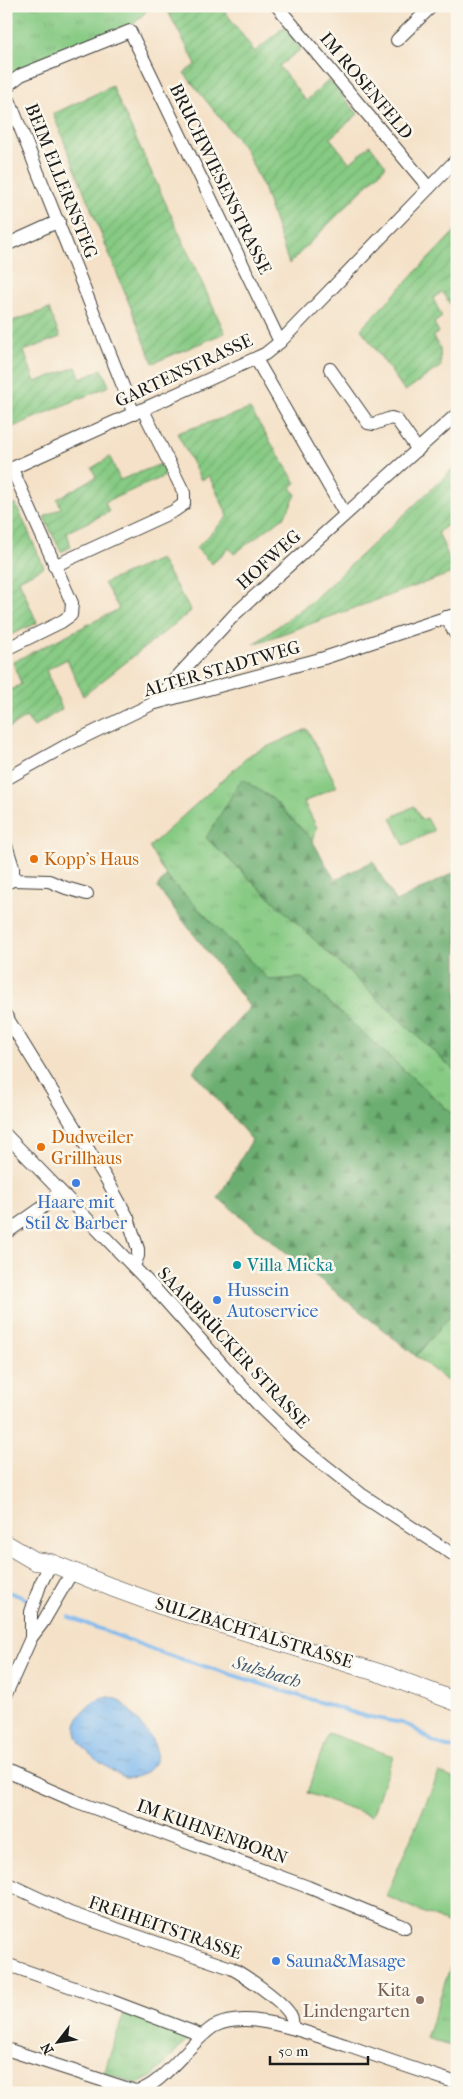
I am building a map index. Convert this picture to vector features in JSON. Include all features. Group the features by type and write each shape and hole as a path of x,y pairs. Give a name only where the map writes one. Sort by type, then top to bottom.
{"main road":[{"name":"SULZBACHTALSTRASSE","path":"7,1532 72,1572 163,1606 386,1675 457,1702"},
{"name":"SULZBACHTALSTRASSE","path":"6,1544 35,1561 45,1557"}],"street":[{"name":"IM ROSENFELD","path":"277,6 429,188"},
{"path":"397,40 432,6"},
{"name":"BEIM ELLERNSTEG","path":"54,566 174,511 184,504 184,493 138,412 8,97 8,85 21,75 130,31"},
{"name":"BRUCHWIESENSTRASSE","path":"130,31 280,342"},
{"name":"GARTENSTRASSE","path":"9,470 265,354 280,342 457,159"},
{"path":"6,245 58,221"},
{"path":"256,359 346,514"},
{"path":"330,369 368,423 374,424 391,418 397,420 418,450"},
{"name":"HOFWEG","path":"152,704 235,614 457,414"},
{"path":"6,649 61,622 71,615 72,604 9,470"},
{"path":"452,616 457,637"},
{"name":"ALTER STADTWEG","path":"6,779 67,745 152,704 324,658 452,616"},
{"path":"6,845 13,867 9,882 49,881 87,894"},
{"path":"6,1016 107,1180 128,1218 138,1249 138,1256 134,1266"},
{"name":"SAARBRÜCKER STRASSE","path":"6,1135 134,1266 264,1410 298,1444 361,1494 457,1557"},
{"path":"6,1233 42,1207 60,1190"},
{"path":"31,1638 31,1612 40,1585 45,1557"},
{"path":"6,1694 31,1638 43,1622 72,1572"},
{"name":"IM KUHNENBORN","path":"6,1771 75,1800 308,1886 405,1927"},
{"name":"FREIHEITSTRASSE","path":"6,1883 70,1914 232,1968 245,1975 286,2009 292,2018 292,2028"},
{"path":"6,1964 109,2000 201,2036"},
{"path":"6,2049 136,2091 143,2090 155,2083 201,2036 216,2026 236,2020 257,2021 292,2028 457,2083"}],"green space":[{"path":"6,6 151,6 134,24 17,71 6,78"},
{"path":"165,6 221,6 255,52 284,27 301,49 279,66 306,101 329,80 358,114 330,138 350,163 370,145 386,166 289,264 263,187 245,149 184,73 196,64"},
{"path":"112,86 225,333 153,363 53,114"},
{"path":"457,229 457,314 442,292 433,298 442,317 434,323 439,332 433,336 440,348 441,366 405,391 361,329"},
{"path":"49,309 60,337 24,351 35,382 76,367 81,379 102,369 109,386 6,430 6,323"},
{"path":"250,409 296,483 291,487 296,495 285,516 234,554 229,548 212,564 196,548 228,516 209,476 201,480 177,433"},
{"path":"110,457 120,480 161,464 165,476 105,502 109,512 67,532 71,547 61,552 44,517 61,508 57,499 96,477 92,468"},
{"path":"457,465 457,519 438,532 455,572 254,644 312,601"},
{"path":"16,504 44,567 19,580 37,623 6,637 6,508"},
{"path":"160,559 191,611 83,696 67,659 46,670 62,709 34,727 26,717 6,730 6,693 21,684 13,662 119,609 104,583"},
{"path":"307,729 337,786 304,802 317,828 312,840 273,799 206,838 457,1073 457,1118 302,978 269,980 166,876 149,847 251,754"},
{"path":"242,779 273,799 312,840 335,880 373,861 396,902 457,871 457,1073 206,838"},
{"path":"414,806 421,820 427,818 434,831 404,845 391,818"},
{"path":"166,876 269,980 302,978 457,1118 457,1308 416,1356 218,1198 252,1140 193,1071 250,1007 157,887"},
{"path":"457,1308 457,1389 416,1356"},
{"path":"328,1733 393,1756 372,1816 307,1793"},
{"path":"439,1772 457,1780 457,1901 447,1923 386,1896"},
{"path":"452,1962 457,1964 457,2048 426,2038"},
{"path":"124,2013 191,2036 153,2076 137,2084 104,2073"}],"water":[{"path":"110,1697 115,1698 129,1710 150,1737 156,1749 155,1761 144,1774 130,1778 113,1771 88,1752 79,1740 76,1726 84,1711 96,1701"}],"waterway":[{"name":"Sulzbach","path":"6,1591 27,1599"},
{"name":"Sulzbach","path":"69,1617 165,1654 364,1716 402,1723 412,1727 432,1741 457,1749"}],"place":[{"name":"Kopp's Haus","path":"34,859"},
{"name":"Dudweiler Grillhaus","path":"41,1147"},
{"name":"Haare mit Stil & Barber","path":"76,1183"},
{"name":"Villa Micka","path":"237,1265"},
{"name":"Hussein Autoservice","path":"217,1300"},
{"name":"Sauna&Masage","path":"276,1961"},
{"name":"Kita Lindengarten","path":"420,2000"}]}
